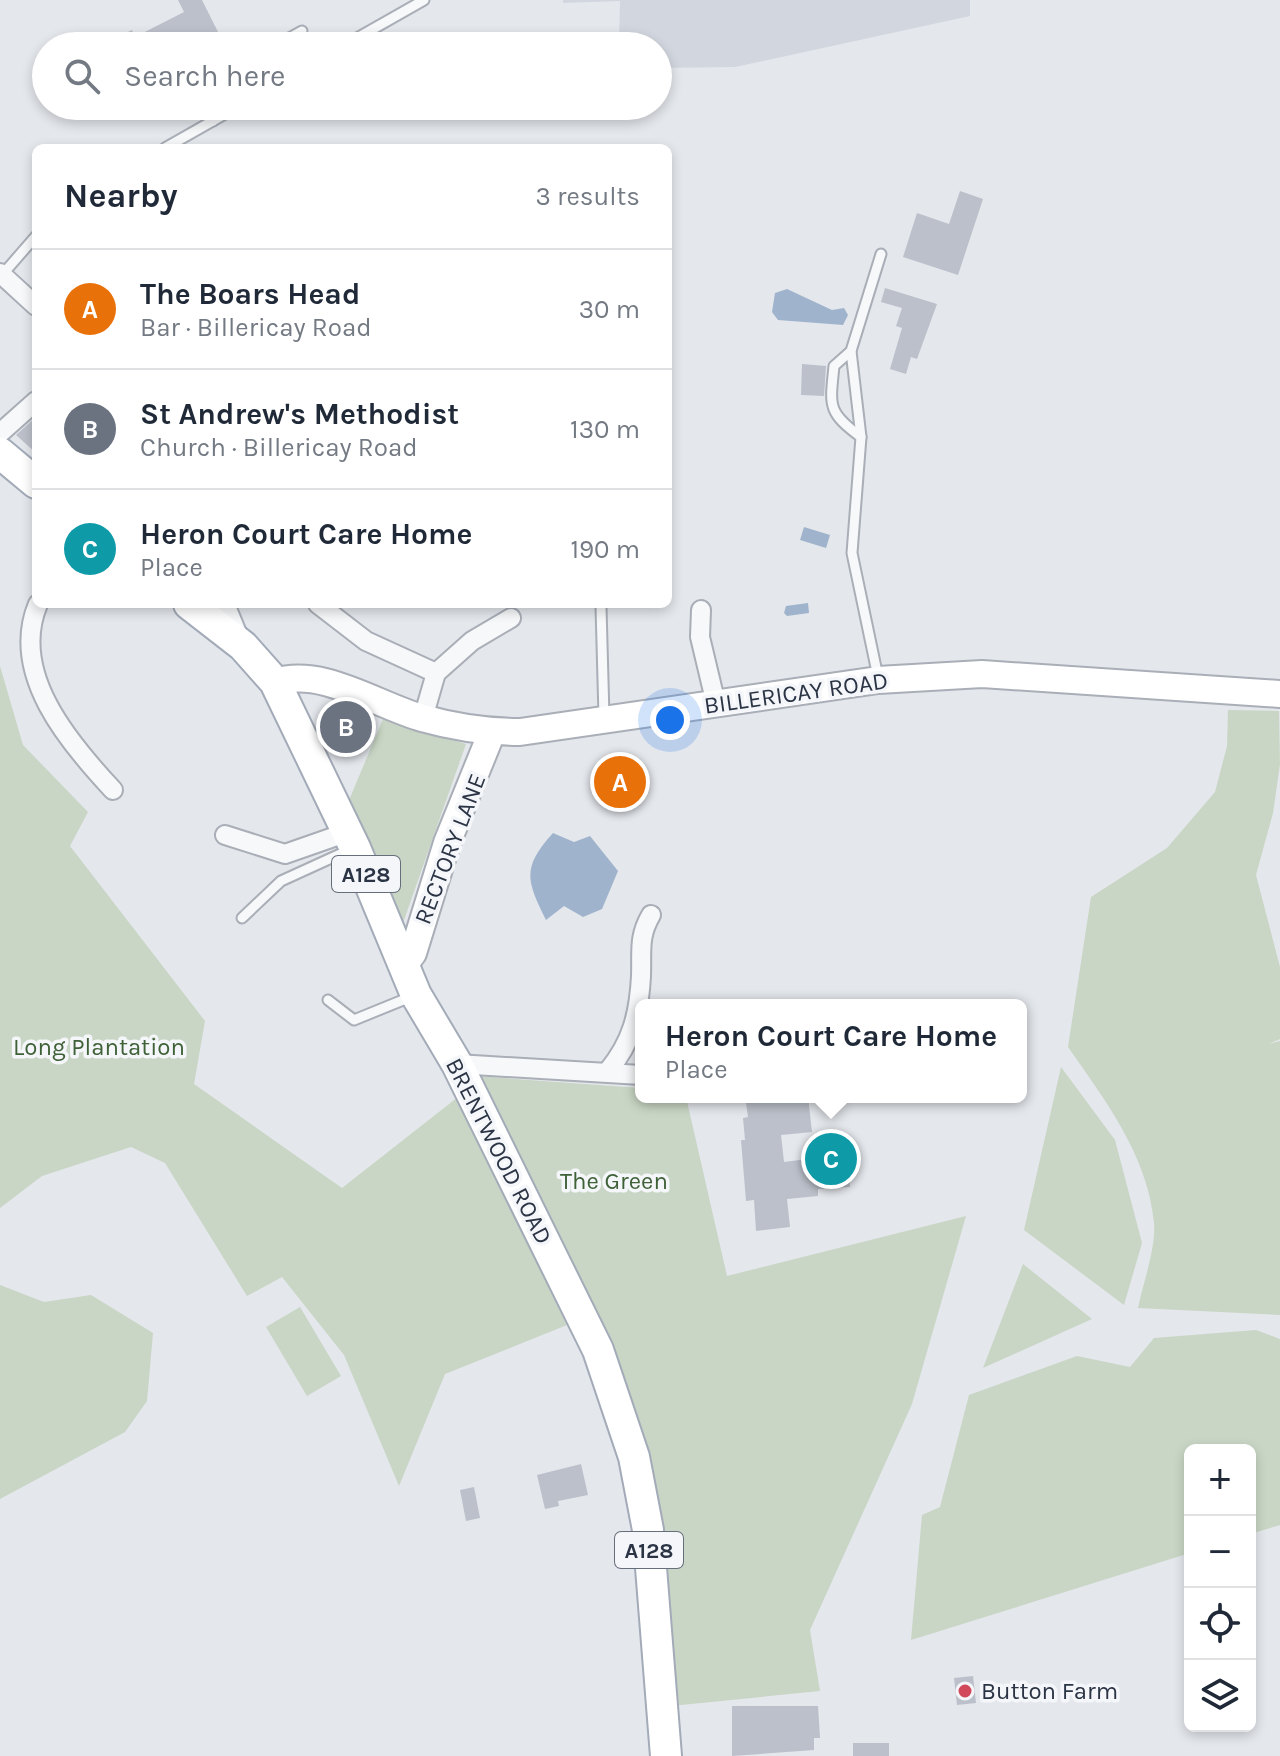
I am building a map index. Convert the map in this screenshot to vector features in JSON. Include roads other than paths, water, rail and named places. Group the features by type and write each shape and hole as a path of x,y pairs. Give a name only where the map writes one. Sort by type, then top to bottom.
{"main road":[{"path":"0,453 32,475"},
{"name":"BRENTWOOD ROAD","path":"194,608 243,646 275,682 352,840 416,995 457,1064 598,1350 634,1457 648,1530 666,1756"}],"street":[{"path":"1,274 32,302"},
{"path":"0,433 32,405"},
{"path":"36,608 30,621 30,642 40,686 74,746 113,790"},
{"path":"227,608 243,646"},
{"path":"323,608 366,641 436,673"},
{"path":"701,610 700,637 716,704"},
{"path":"423,718 436,673 472,641 511,618"},
{"name":"BILLERICAY ROAD","path":"275,682 308,677 423,718 492,732 520,732 878,680 982,674 1280,694"},
{"name":"RECTORY LANE","path":"405,964 413,953 447,843 492,732"},
{"path":"225,835 285,854 352,840"},
{"path":"639,999 640,938 651,915"},
{"path":"608,1071 626,1050 635,1028"},
{"path":"457,1064 635,1074"}],"lane":[{"path":"368,32 424,0"},
{"path":"172,144 213,121"},
{"path":"1,274 32,240"},
{"path":"878,680 852,553 861,437 851,351 881,254"},
{"path":"851,351 834,366 830,402 835,416 861,437"},
{"path":"601,608 605,720"},
{"path":"242,918 281,881 352,840"},
{"path":"328,1000 354,1020 416,995"}],"water":[{"path":"787,289 832,310 844,308 848,315 843,325 778,320 772,312 775,293"},
{"path":"804,527 830,535 826,548 800,540"},
{"path":"808,603 809,613 787,616 784,613 786,606"},
{"path":"553,833 574,842 590,836 618,871 602,909 583,917 564,906 546,920 531,885 530,875 536,856"}],"place":[{"name":"St Andrew's Methodist","path":"346,727"},
{"name":"The Boars Head","path":"620,782"},
{"name":"Heron Court Care Home","path":"831,1159"},
{"name":"Button Farm","path":"965,1691"}],"park label":[{"name":"Long Plantation","path":"99,1047"},
{"name":"The Green","path":"614,1181"}]}
